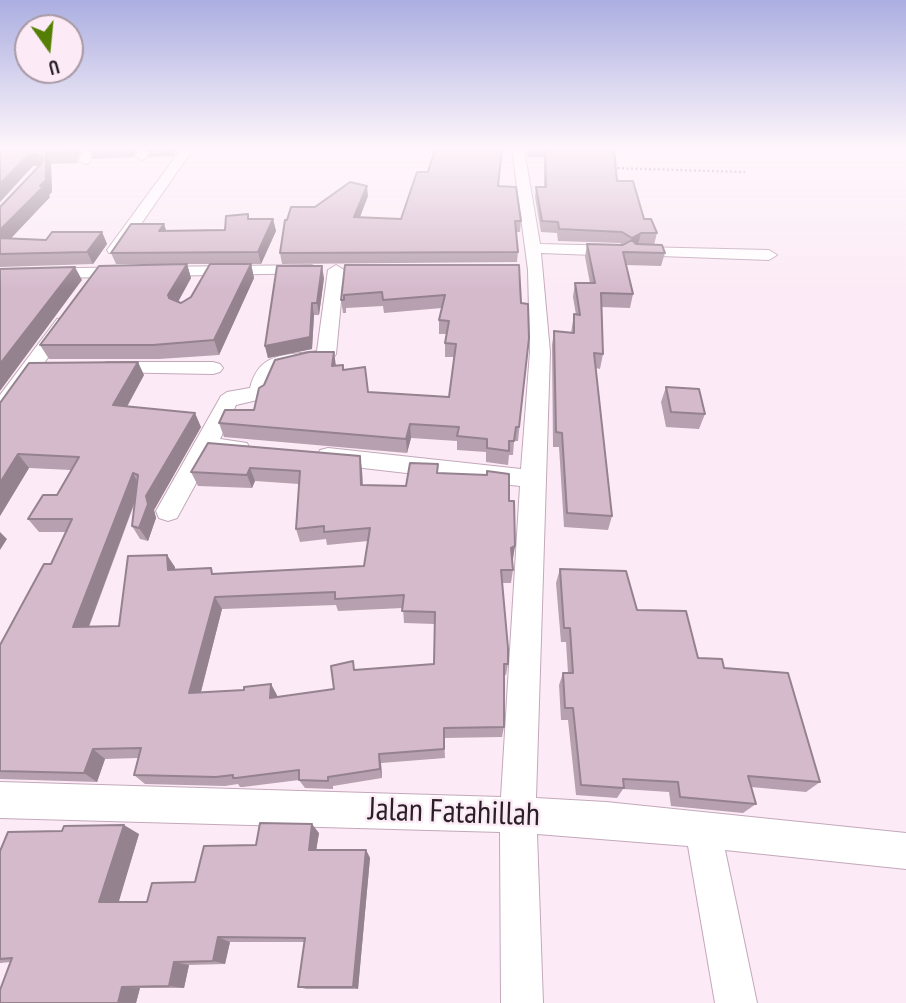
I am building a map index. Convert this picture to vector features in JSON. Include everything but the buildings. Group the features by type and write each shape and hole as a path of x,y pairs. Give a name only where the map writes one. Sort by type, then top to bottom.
{"street":[{"path":"0,410 153,196"},
{"path":"522,196 540,352 531,479 518,815 522,1003"},
{"path":"530,263 620,251"},
{"path":"639,251 769,255"},
{"path":"196,290 207,270"},
{"path":"0,274 343,270 326,354 315,359 271,364 266,370 259,393 234,397 228,401 168,511"},
{"path":"30,368 56,368"},
{"path":"82,368 213,368"},
{"path":"205,446 260,450"},
{"path":"302,453 531,479"},
{"name":"Jalan Fatahillah","path":"0,800 518,815 703,830 906,851"},
{"path":"703,830 736,1003"}]}
